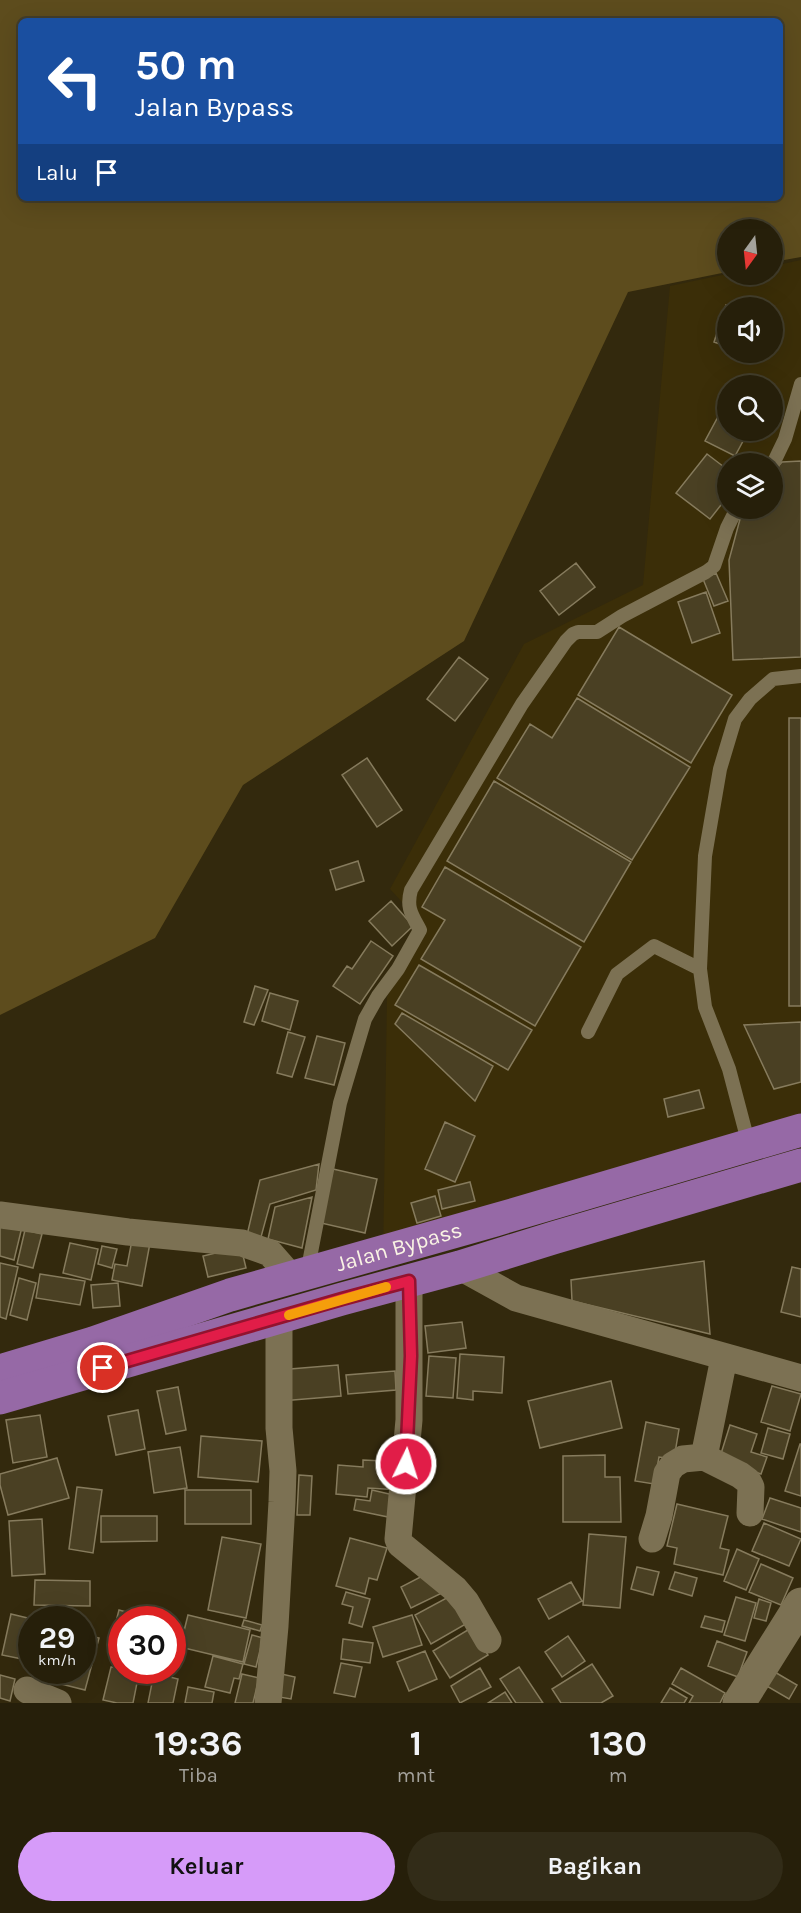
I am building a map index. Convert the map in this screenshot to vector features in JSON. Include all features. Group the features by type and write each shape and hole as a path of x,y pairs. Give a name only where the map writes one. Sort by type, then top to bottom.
{"highway":[{"name":"Jalan Bypass","path":"0,1398 230,1295 801,1130"},
{"name":"Jalan Bypass","path":"0,1371 98,1356 279,1318 460,1267 801,1165"}],"main road":[{"path":"739,1703 801,1604"}],"street":[{"path":"0,1215 128,1232 242,1243 270,1253 298,1276"},
{"path":"460,1267 516,1298 801,1378"},
{"path":"409,1281 409,1420 398,1539 400,1544 455,1589 488,1640"},
{"path":"268,1703 275,1626 283,1470 279,1428 279,1318"},
{"path":"704,1457 724,1358"},
{"path":"652,1539 667,1473 673,1465 683,1459 704,1457 748,1481 751,1487 750,1513"},
{"path":"27,1690 58,1703"}],"lane":[{"path":"778,453 785,439 801,384"},
{"path":"298,1276 340,1103 365,1019 378,996 399,969 420,930 411,914 408,902 411,891 522,704 566,641 578,632 597,632 622,616 706,572 714,566 731,519"},
{"path":"749,1145 729,1069 705,1007 700,969 705,856 720,769 735,719 750,699 773,679 801,676"},
{"path":"588,1032 617,974 654,946 700,969"}],"shaded area":[{"path":"0,0 801,0 801,257 783,260 783,219 717,219 717,274 628,292 464,641 243,785 155,938 0,1015"},
{"path":"801,260 801,1137 383,1260 387,997 425,927 390,889 524,644 643,585 670,286 717,276 717,285 783,285 783,264"}],"building":[{"path":"717,419 717,441 743,441 737,453 729,453 705,441"},
{"path":"707,454 717,462 717,510 710,519 676,493"},
{"path":"801,461 801,657 733,660 729,560 740,519 783,519 783,462"},
{"path":"576,563 595,587 559,615 540,591"},
{"path":"716,573 728,601 714,606 703,579"},
{"path":"706,592 720,633 692,643 678,602"},
{"path":"619,627 732,695 691,763 578,695"},
{"path":"459,657 488,679 455,721 427,699"},
{"path":"577,698 690,767 632,860 497,778 530,724 552,738"},
{"path":"789,718 801,718 801,1006 789,1006"},
{"path":"367,758 402,810 377,827 342,775"},
{"path":"494,781 631,862 584,942 447,861"},
{"path":"358,861 364,881 336,890 330,870"},
{"path":"445,867 581,947 535,1026 421,959 445,920 422,907"},
{"path":"391,901 413,926 392,946 369,921"},
{"path":"371,941 393,956 360,1004 333,986 347,966 352,969"},
{"path":"419,965 532,1030 508,1070 395,1005"},
{"path":"255,986 268,990 254,1025 244,1022"},
{"path":"270,993 298,1001 290,1030 262,1021"},
{"path":"402,1013 493,1066 475,1101 395,1024"},
{"path":"801,1022 801,1082 774,1089 744,1025"},
{"path":"288,1032 305,1037 292,1077 277,1073"},
{"path":"317,1036 345,1043 334,1085 305,1078"},
{"path":"699,1090 704,1108 668,1117 664,1099"},
{"path":"445,1122 475,1136 455,1182 425,1169"},
{"path":"319,1164 316,1190 270,1204 261,1237 247,1235 260,1180"},
{"path":"333,1169 377,1179 365,1233 321,1223"},
{"path":"470,1182 475,1201 442,1209 438,1190"},
{"path":"435,1196 441,1216 417,1223 411,1203"},
{"path":"312,1197 302,1248 268,1239 275,1207"},
{"path":"0,1221 22,1227 14,1260 0,1256"},
{"path":"25,1230 42,1234 33,1268 17,1264"},
{"path":"132,1240 150,1243 142,1286 112,1280 115,1264 127,1266"},
{"path":"70,1243 98,1249 91,1280 63,1273"},
{"path":"102,1246 117,1249 112,1268 98,1264"},
{"path":"241,1247 246,1268 208,1277 203,1256"},
{"path":"704,1261 710,1334 572,1301 571,1280"},
{"path":"0,1263 18,1267 6,1319 0,1317"},
{"path":"792,1267 801,1269 801,1317 781,1312"},
{"path":"40,1274 85,1281 80,1305 36,1298"},
{"path":"19,1278 36,1283 27,1320 10,1315"},
{"path":"118,1283 120,1306 93,1308 91,1285"},
{"path":"462,1322 466,1348 428,1353 425,1326"},
{"path":"460,1354 504,1357 502,1393 473,1391 473,1400 457,1398"},
{"path":"429,1356 456,1358 453,1398 426,1396"},
{"path":"338,1365 341,1396 281,1401 278,1370"},
{"path":"395,1371 396,1390 348,1394 346,1375"},
{"path":"611,1381 622,1428 540,1448 528,1401"},
{"path":"772,1386 801,1394 790,1431 761,1422"},
{"path":"178,1387 186,1430 166,1434 157,1391"},
{"path":"138,1410 145,1449 116,1455 108,1416"},
{"path":"40,1415 47,1457 13,1463 6,1420"},
{"path":"646,1422 679,1429 674,1459 659,1457 654,1484 635,1481"},
{"path":"730,1425 757,1434 751,1452 767,1457 761,1474 719,1460"},
{"path":"768,1428 790,1434 783,1459 761,1453"},
{"path":"201,1436 262,1441 258,1482 198,1477"},
{"path":"801,1444 801,1496 785,1491"},
{"path":"180,1447 187,1488 154,1493 148,1452"},
{"path":"605,1455 605,1477 620,1477 621,1522 563,1522 563,1456"},
{"path":"57,1458 69,1498 8,1515 0,1485 0,1474"},
{"path":"363,1460 403,1462 401,1490 368,1488 367,1497 336,1494 338,1465 363,1467"},
{"path":"299,1475 312,1476 310,1515 297,1515"},
{"path":"77,1487 102,1490 93,1553 69,1549"},
{"path":"185,1490 251,1490 251,1524 185,1524"},
{"path":"372,1490 398,1496 393,1518 354,1510 356,1499 370,1501"},
{"path":"770,1498 801,1508 801,1532 762,1519"},
{"path":"677,1504 728,1516 720,1548 729,1550 723,1575 674,1564 677,1548 667,1546"},
{"path":"101,1516 157,1516 157,1541 101,1542"},
{"path":"42,1519 45,1574 12,1576 9,1521"},
{"path":"764,1523 801,1539 789,1566 752,1551"},
{"path":"589,1534 626,1537 620,1608 583,1605"},
{"path":"222,1537 261,1544 246,1618 208,1610"},
{"path":"350,1538 387,1548 377,1580 369,1578 365,1594 336,1586"},
{"path":"737,1549 759,1559 746,1590 724,1581"},
{"path":"761,1564 793,1578 781,1605 749,1592"},
{"path":"637,1567 659,1572 653,1595 631,1589"},
{"path":"432,1571 442,1593 411,1608 401,1587"},
{"path":"675,1572 697,1578 692,1596 669,1589"},
{"path":"35,1580 90,1581 90,1606 34,1605"},
{"path":"571,1582 582,1601 549,1619 538,1599"},
{"path":"346,1592 370,1599 362,1627 349,1623 353,1607 342,1604"},
{"path":"454,1594 471,1621 431,1644 415,1615"},
{"path":"736,1597 756,1603 745,1641 724,1635"},
{"path":"759,1599 771,1603 766,1621 754,1618"},
{"path":"11,1614 18,1616 18,1658 2,1655"},
{"path":"188,1615 250,1630 243,1662 186,1648"},
{"path":"412,1615 422,1645 383,1657 373,1627"},
{"path":"705,1616 725,1621 722,1632 701,1627"},
{"path":"244,1620 262,1625 260,1631 242,1626"},
{"path":"471,1628 488,1655 450,1678 433,1651"},
{"path":"252,1635 263,1638 256,1667 244,1664"},
{"path":"568,1636 585,1661 562,1677 545,1652"},
{"path":"343,1639 373,1643 370,1663 341,1659"},
{"path":"717,1641 747,1652 738,1677 708,1666"},
{"path":"425,1651 437,1679 409,1691 397,1662"},
{"path":"213,1656 243,1664 239,1679 234,1678 230,1693 205,1687"},
{"path":"341,1663 362,1667 355,1697 334,1693"},
{"path":"592,1664 613,1696 601,1703 561,1703 552,1689"},
{"path":"519,1667 543,1703 516,1703 500,1679"},
{"path":"480,1668 491,1687 460,1703 451,1686"},
{"path":"681,1668 725,1693 720,1703 689,1703 693,1696 672,1684"},
{"path":"773,1671 797,1685 789,1699 765,1685"},
{"path":"277,1673 295,1677 291,1699 273,1696"},
{"path":"242,1674 259,1678 253,1703 235,1703"},
{"path":"0,1675 15,1679 10,1701 0,1698"},
{"path":"108,1679 108,1684 137,1684 133,1703 103,1700"},
{"path":"61,1684 87,1684 85,1690"},
{"path":"152,1684 177,1684 173,1703 148,1703"},
{"path":"188,1687 214,1692 212,1703 185,1703"},
{"path":"670,1688 687,1698 684,1703 661,1703"},
{"path":"505,1692 512,1703 488,1703"}],"slow traffic":[{"path":"289,1315 386,1287"}],"route":[{"path":"103,1368 409,1281 411,1356 406,1464"}]}
